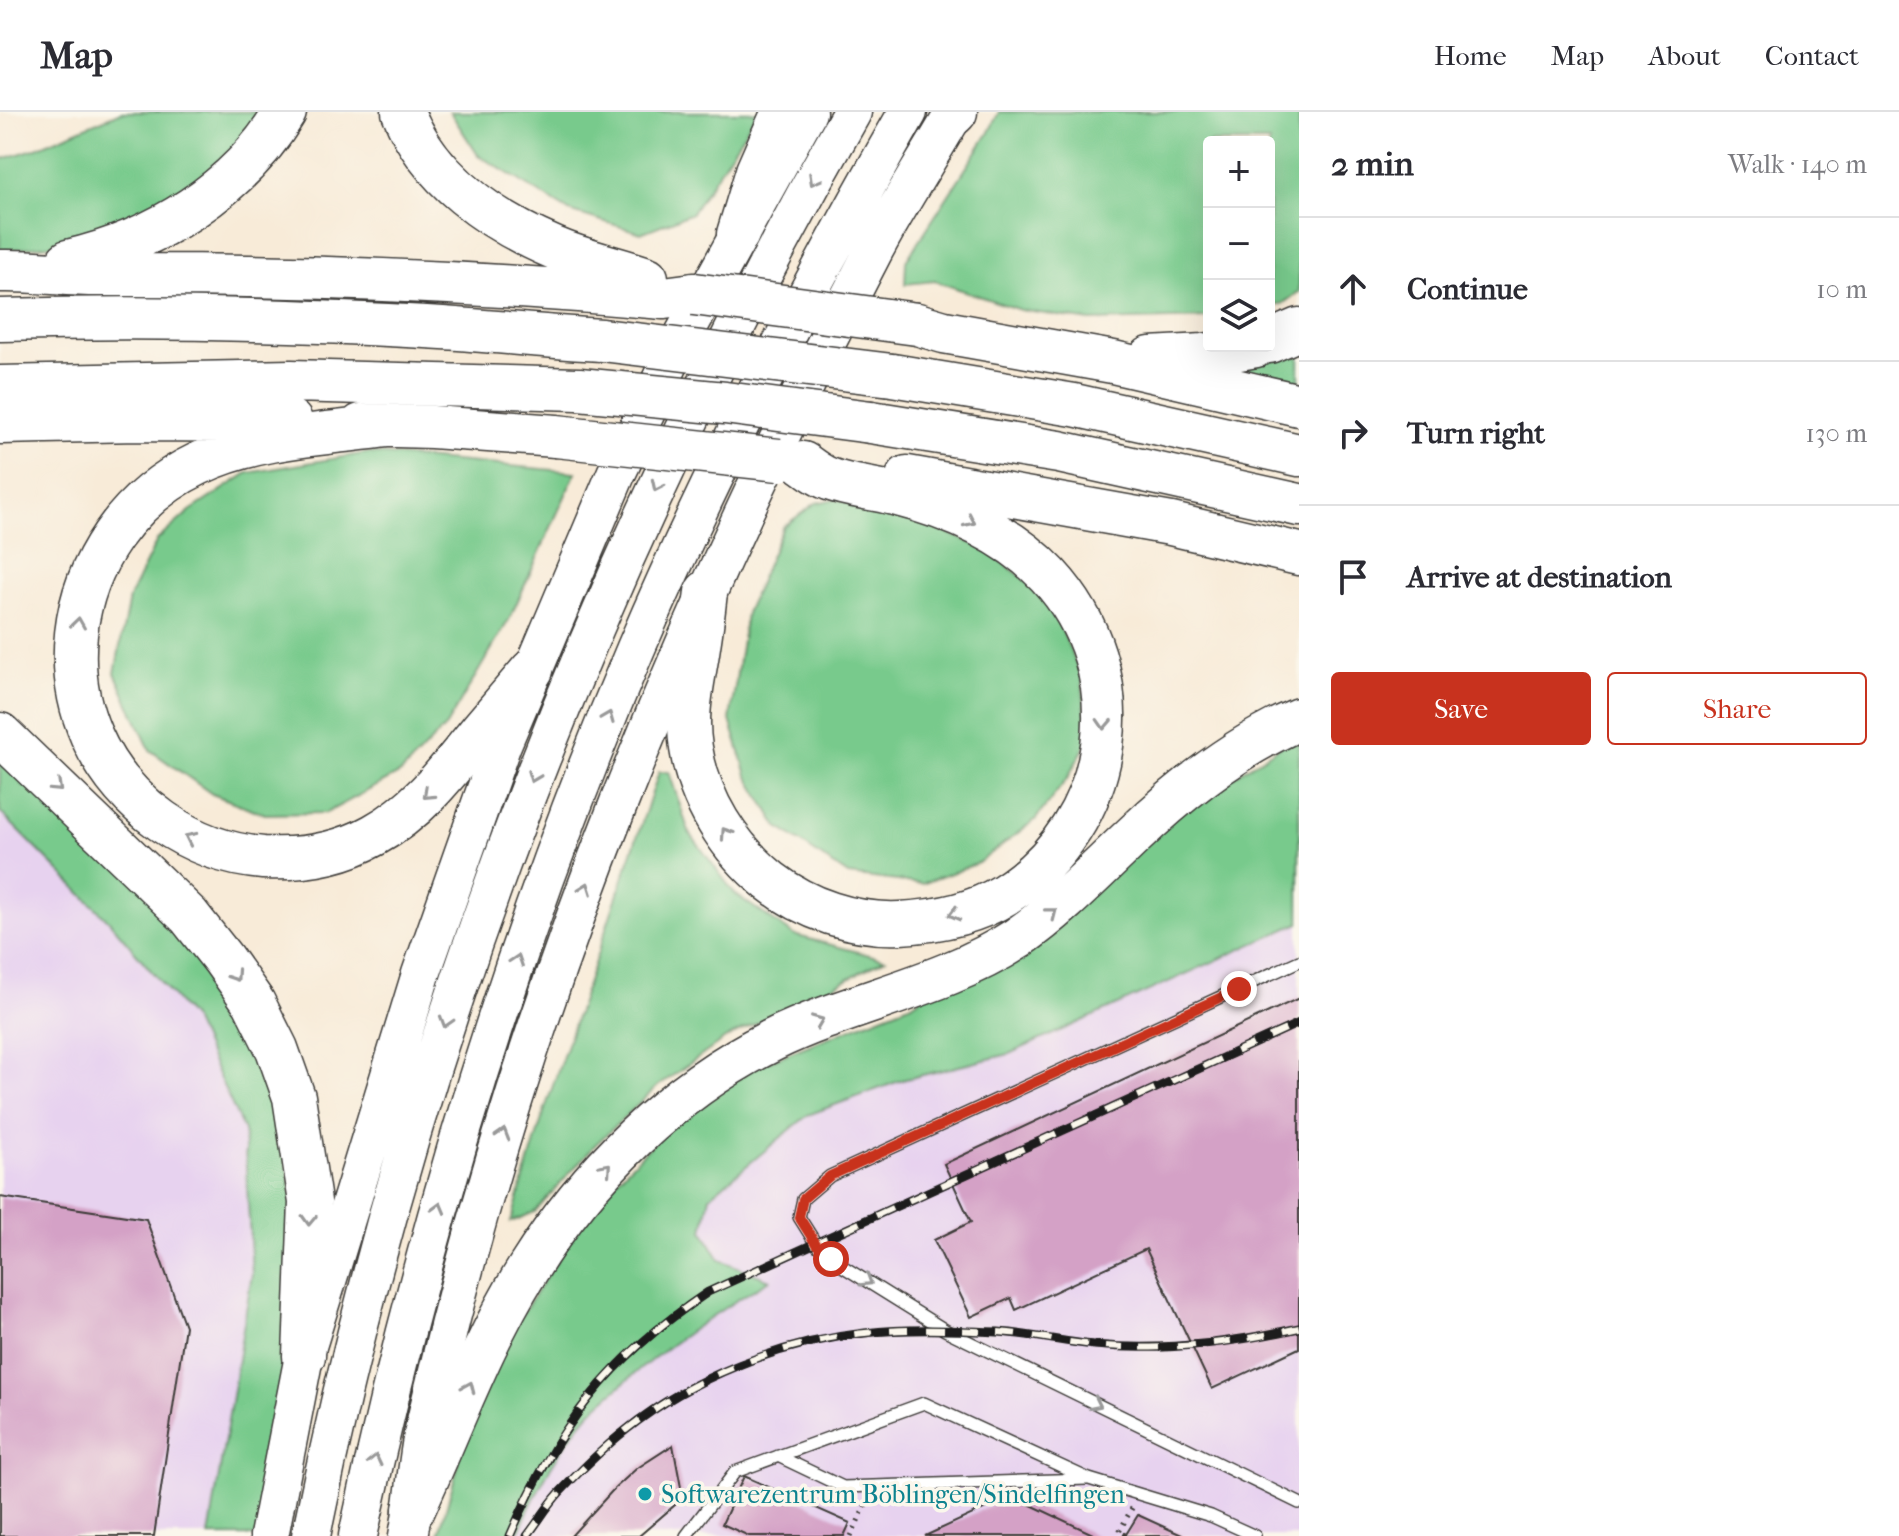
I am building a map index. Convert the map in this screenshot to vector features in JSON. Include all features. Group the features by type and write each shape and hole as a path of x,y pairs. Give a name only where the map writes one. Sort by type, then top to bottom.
{"highway":[{"path":"16,270 116,247 170,223 199,205 260,147 285,112"},
{"path":"403,112 431,161 465,195 491,214 554,248 664,298 694,294 917,324 944,332 1113,362 1299,405"},
{"path":"738,234 757,171 783,112"},
{"path":"269,1536 304,1356 421,974 502,744 623,460 677,347 807,112"},
{"path":"311,1536 350,1362 399,1176 456,991 516,821 588,641 655,489 767,265 852,112"},
{"path":"358,1536 395,1372 489,1038 598,741 637,645 737,433 829,253 908,112"},
{"path":"411,1522 421,1445 435,1381 480,1213 567,941 617,805 706,592 753,492 875,249 954,113"},
{"path":"16,270 80,275 266,275 629,284"},
{"path":"0,320 138,317 280,320 602,340 892,375 1074,405 1299,455"},
{"path":"1275,339 1299,329"},
{"path":"1113,362 1221,352"},
{"path":"0,387 291,381 579,389 725,403 871,422 1059,452 1299,505"},
{"path":"0,423 213,420 432,427 556,436 791,462 827,479 845,476 1029,497 1171,524 1299,554"},
{"path":"388,426 272,442 220,455 177,476 134,508 103,548 83,595 77,621 75,658 79,693 100,753 119,782 147,810 198,842 249,857 285,859 314,856 345,849 398,821 433,791 532,670"},
{"path":"706,592 690,690 691,749 713,814 754,868 780,889 810,906 842,917 885,923 921,922 979,907 1003,896 1031,875 1054,852 1074,824 1100,762 1104,732 1102,678 1092,643 1079,615 1046,572 1007,540 982,526 916,499 845,476"},
{"path":"411,1522 485,1351 527,1270 581,1195 641,1131 707,1080 775,1039 938,978 1010,943 1071,897 1143,826 1195,782 1253,742 1299,719"},
{"path":"0,734 189,916 254,1003 277,1049 294,1097 310,1202 304,1356"}],"lane":[{"path":"1299,961 830,1176 803,1199 799,1217 816,1244 831,1259 945,1330 1299,1503"},
{"path":"686,1536 735,1472 924,1403 1089,1479 1211,1516 1255,1536"},
{"path":"778,1456 843,1487 1089,1479"}],"path":[{"path":"851,1536 874,1486"},
{"path":"1125,1535 1119,1532 1140,1494"}],"shaded area":[{"path":"0,812 108,920 193,1020 244,1131 252,1274 209,1536 0,1536"},
{"path":"1299,923 1299,1536 517,1536 549,1469 589,1414 644,1365 710,1315 770,1280 720,1260 703,1231 710,1196 808,1115 902,1080 1009,1054"}],"green space":[{"path":"121,112 269,112 175,205 65,243 0,251 0,160"},
{"path":"450,112 758,112 692,213 641,233 569,211 478,155"},
{"path":"999,112 1299,112 1299,292 1275,306 1275,136 1203,136 1203,318 1090,321 1020,310 935,281 905,284 906,261"},
{"path":"1299,348 1299,384 1219,364"},
{"path":"367,453 576,472 510,618 446,726 401,773 326,813 265,814 212,794 150,750 115,673 129,598 157,540 190,511 248,473"},
{"path":"834,499 897,512 984,548 1035,587 1054,612 1082,677 1088,741 1067,779 1035,820 978,863 922,884 848,875 777,826 747,775 730,720 746,613 783,527 816,503"},
{"path":"1299,734 1299,923 1009,1054 902,1080 808,1115 710,1196 703,1231 720,1260 770,1280 677,1340 592,1411 557,1457 517,1536 438,1536 459,1463 456,1461 508,1336 594,1202 677,1120 754,1067 912,1004 1185,808"},
{"path":"0,749 158,895 268,1053 302,1253 259,1536 209,1536 252,1274 244,1131 193,1020 108,920 0,812"},
{"path":"659,772 669,772 689,832 735,894 794,935 885,959 728,1037 658,1086 595,1145 535,1212 511,1222 544,1112"}],"building":[{"path":"1299,998 1299,1348 1212,1389 1146,1249 1016,1310 1011,1298 971,1317 934,1240 971,1222 944,1164"},
{"path":"0,1197 146,1219 185,1326 154,1536 0,1536"},
{"name":"Softwarezentrum Böblingen/Sindelfingen","path":"673,1445 683,1498 639,1536 571,1536 636,1469"},
{"name":"Softwarezentrum Böblingen/Sindelfingen","path":"744,1476 850,1523 844,1536 749,1536 722,1524"},
{"name":"Softwarezentrum Böblingen/Sindelfingen","path":"1012,1496 1097,1536 925,1536"},
{"name":"Softwarezentrum Böblingen/Sindelfingen","path":"1138,1515 1184,1536 1125,1536"}],"railway":[{"path":"510,1536 547,1461 589,1398 641,1343 708,1292 1299,1023"},
{"path":"527,1536 576,1476 617,1437 652,1411 708,1378 802,1344 865,1333 932,1330 1010,1333 1120,1347 1172,1347 1223,1342 1299,1328"}],"place":[{"name":"Softwarezentrum Böblingen/Sindelfingen","path":"645,1494"}],"route":[{"path":"831,1259 816,1244 799,1217 803,1199 830,1176 1239,989"}]}
